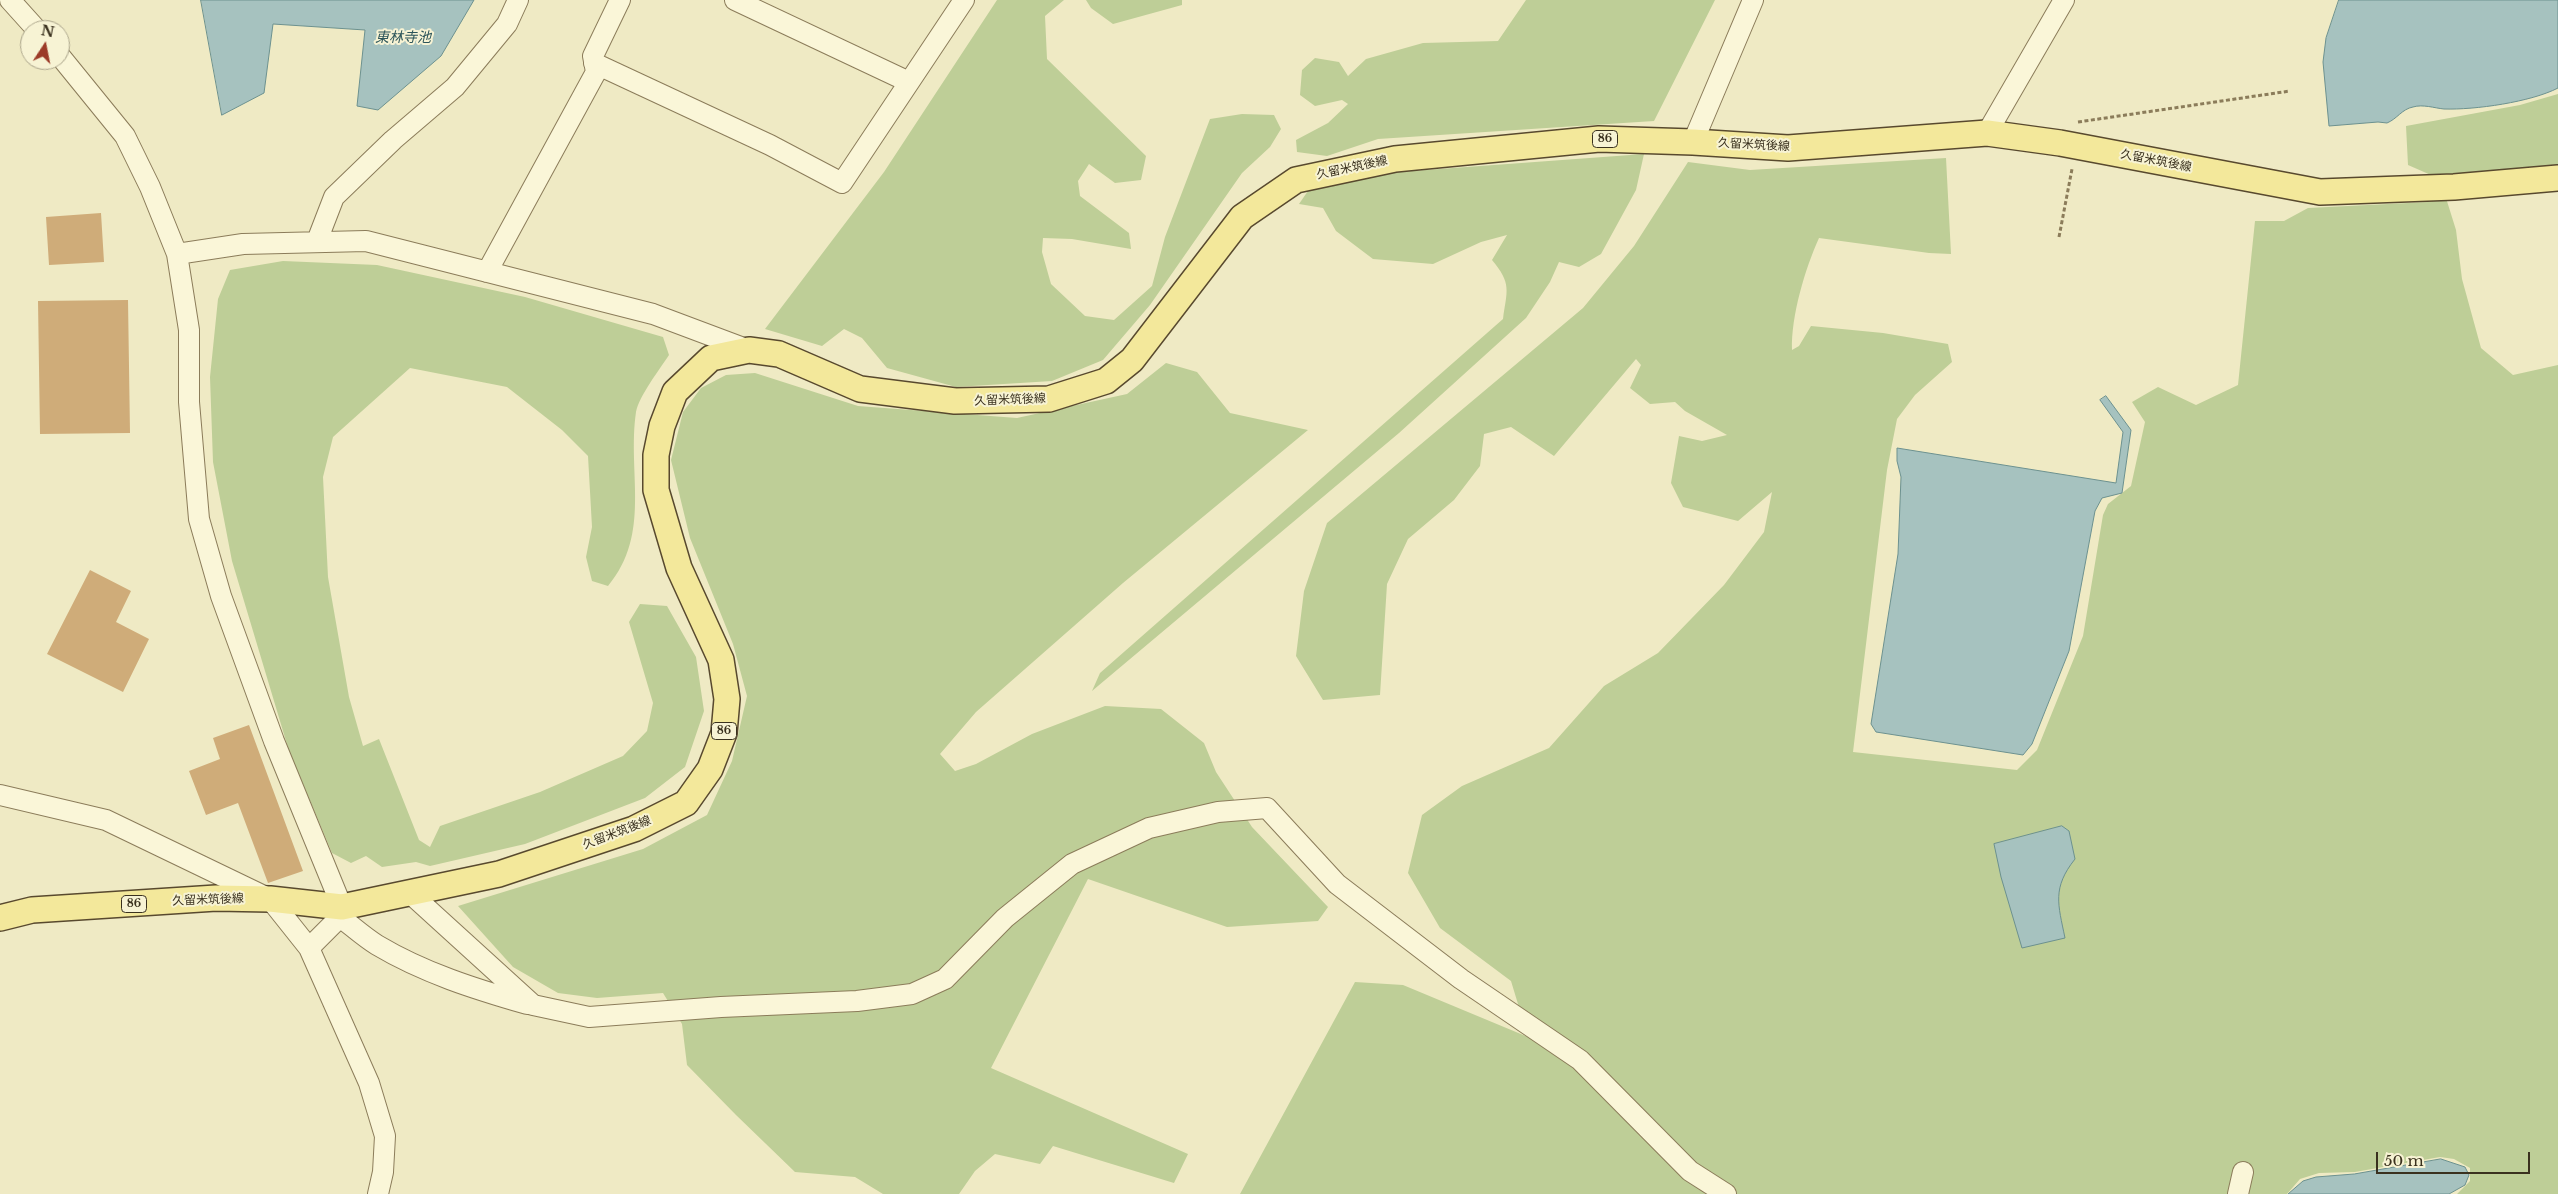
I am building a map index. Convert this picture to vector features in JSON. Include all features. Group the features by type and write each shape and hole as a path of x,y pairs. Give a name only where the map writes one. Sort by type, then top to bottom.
{"main road":[{"name":"久留米筑後線","path":"0,918 32,910 216,898 270,899 341,912 498,874 634,829 686,803 710,769 724,733 727,698 721,660 679,568 656,490 656,454 662,426 675,392 711,358 749,350 778,354 860,389 955,401 1050,399 1106,381 1132,360 1242,217 1296,180 1404,158 1598,139 1788,148 1987,133 2068,145 2320,192 2454,187 2558,178"}],"street":[{"path":"10,0 28,20"},
{"path":"317,241 334,197 393,140 455,87 507,24 518,0"},
{"path":"487,272 596,72 593,56 620,0"},
{"path":"735,0 909,82"},
{"path":"594,63 770,144 842,183 964,0"},
{"path":"1693,142 1753,0"},
{"path":"1987,133 2064,0"},
{"path":"70,68 124,136 150,187 177,254 189,330 189,402 198,519 221,596 274,742 341,912 375,944 411,964 466,986 532,1005 589,1017 721,1007 857,1001 912,994 945,979 1005,918 1072,864 1149,828 1218,812 1267,808 1337,884 1461,979 1580,1060 1690,1170 1726,1194"},
{"path":"177,254 243,244 366,241 653,314 749,350"},
{"path":"0,795 106,820 270,899 309,948 369,1082 385,1136 384,1172 378,1194"},
{"path":"411,894 532,1005"},
{"path":"309,948 341,912"},
{"path":"2238,1194 2243,1172"}],"path":[{"path":"2059,237 2069,126 2077,122 2290,90"}],"green space":[{"path":"997,0 1064,0 1045,16 1047,59 1146,156 1141,180 1115,183 1089,164 1078,181 1080,196 1129,233 1131,249 1072,239 1043,238 1042,252 1051,284 1085,316 1114,320 1152,286 1165,237 1210,119 1242,114 1274,115 1281,129 1270,147 1242,173 1150,305 1103,360 1052,381 956,387 887,368 862,338 844,329 822,346 765,329 884,172"},
{"path":"1086,0 1182,0 1182,5 1113,24 1091,8"},
{"path":"1526,0 1715,0 1654,121 1378,139 1327,156 1297,152 1296,140 1328,123 1348,104 1342,100 1315,106 1300,95 1302,70 1315,58 1339,62 1348,76 1366,59 1423,43 1498,41"},
{"path":"2558,94 2558,165 2440,179 2408,165 2406,126 2520,105"},
{"path":"1644,154 1636,190 1601,254 1579,267 1559,262 1550,282 1526,318 1399,433 1092,691 1100,673 1503,319 1507,294 1505,282 1503,275 1492,260 1507,235 1481,242 1433,264 1373,259 1336,231 1323,208 1299,204 1310,188 1344,176"},
{"path":"1946,158 1951,254 1929,253 1819,238 1804,278 1796,308 1792,350 1799,346 1811,326 1883,333 1948,344 1952,362 1915,395 1897,419 1887,470 1853,752 2017,770 2037,750 2083,636 2103,515 2108,504 2131,486 2145,422 2132,402 2158,387 2196,405 2238,385 2255,221 2284,221 2308,208 2428,202 2446,198 2456,230 2462,279 2481,348 2513,375 2558,365 2558,1194 2457,1194 2470,1181 2470,1168 2454,1159 2440,1157 2355,1172 2319,1173 2300,1179 2287,1194 1240,1194 1355,982 1403,985 1528,1037 1511,981 1440,928 1408,873 1422,815 1462,786 1549,748 1604,686 1658,653 1724,585 1764,532 1772,492 1738,521 1683,507 1671,483 1679,436 1702,441 1727,435 1685,411 1675,402 1650,404 1630,388 1641,365 1636,359 1554,456 1511,427 1484,434 1480,466 1454,500 1408,539 1387,584 1380,695 1323,700 1296,656 1304,591 1327,523 1583,308 1634,246 1688,162 1750,170"},
{"path":"283,261 377,265 525,297 663,337 669,355 645,391 636,412 634,435 635,502 634,524 630,545 621,566 608,586 592,581 586,557 592,527 588,456 562,430 507,387 410,368 333,437 323,477 328,577 349,697 363,746 379,739 419,840 430,847 440,826 540,792 623,756 647,731 653,703 629,622 640,604 667,606 696,657 704,711 685,767 645,798 525,844 430,866 416,862 382,867 366,856 351,863 332,853 289,751 232,561 213,462 210,377 218,299 230,270"},
{"path":"1166,363 1197,372 1230,413 1308,430 1123,583 976,712 940,754 955,771 976,764 1032,734 1105,706 1161,709 1204,743 1216,772 1252,827 1328,907 1318,921 1227,927 1088,879 991,1068 1188,1154 1174,1183 1053,1146 1040,1164 995,1154 975,1171 959,1194 883,1194 855,1177 795,1172 687,1065 682,1024 663,993 597,998 558,993 513,967 458,906 643,849 707,815 732,761 747,696 733,644 690,538 671,460 683,412 701,388 726,375 755,373 858,406 1017,418 1127,394"}],"water":[{"name":"東林寺池","path":"201,0 474,0 441,56 378,110 357,106 365,30 273,24 264,93 222,115"},
{"path":"2339,0 2558,0 2558,88 2533,97 2502,104 2457,109 2417,106 2409,108 2387,123 2329,126 2323,62 2326,38"},
{"path":"2106,396 2131,430 2122,493 2102,498 2095,511 2069,651 2032,744 2023,755 1876,732 1871,724 1898,554 1901,477 1897,461 1897,448 2116,483 2123,432 2100,400"},
{"path":"2062,826 2069,831 2075,859 2068,869 2060,888 2059,906 2065,938 2022,948 2001,877 1994,844"},
{"path":"2441,1159 2465,1167 2469,1175 2465,1185 2449,1194 2288,1194 2303,1181 2316,1177 2354,1174"}],"building":[{"path":"101,213 104,262 49,265 46,217"},
{"path":"128,300 130,433 40,434 38,301"},
{"path":"90,570 131,591 116,622 149,639 123,692 47,654"},
{"path":"249,725 303,871 268,883 238,803 206,815 189,771 220,759 213,738"}]}
